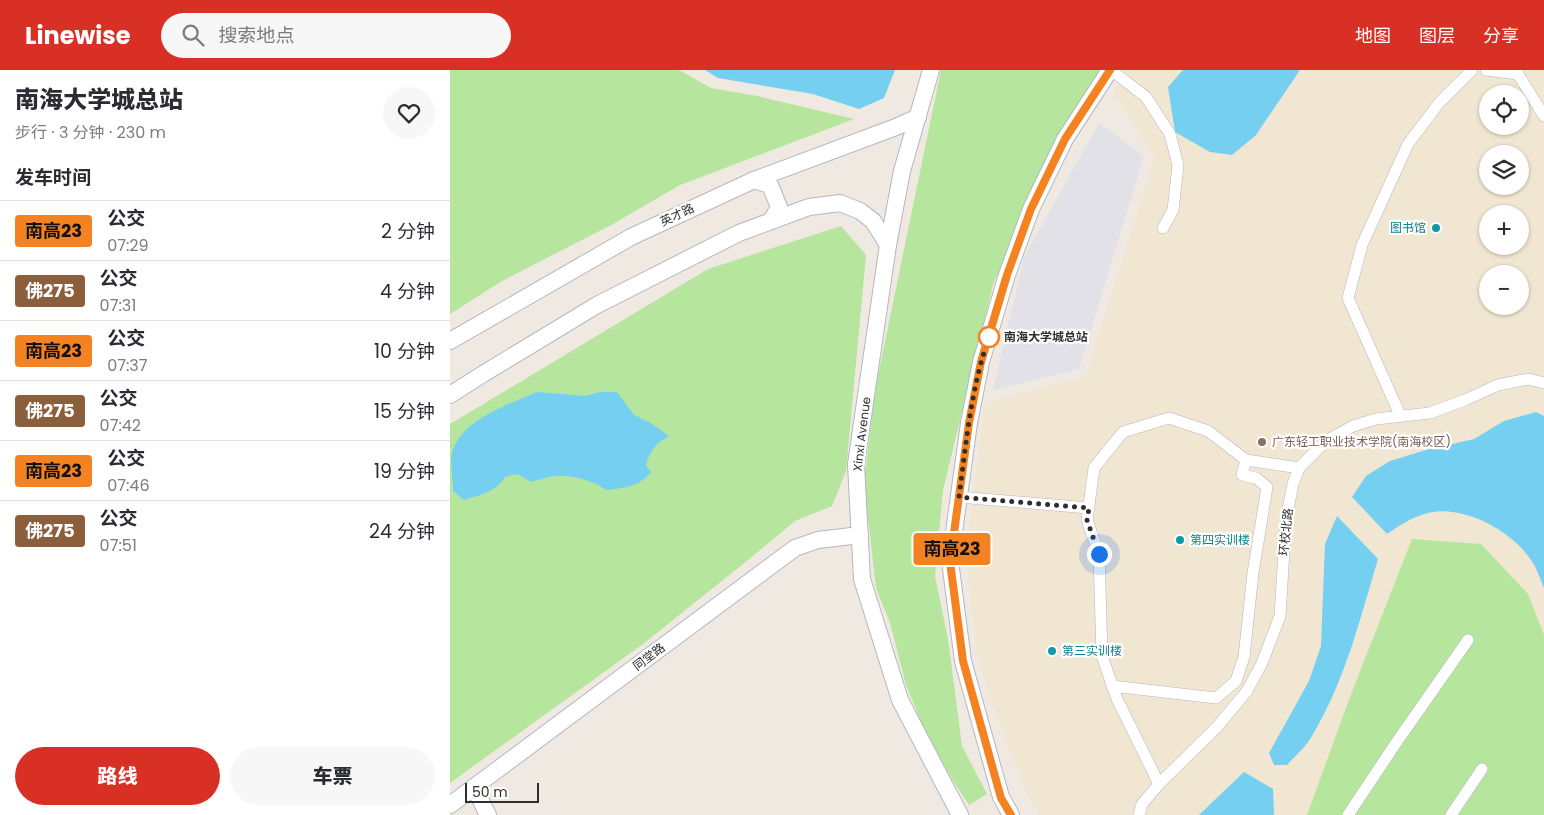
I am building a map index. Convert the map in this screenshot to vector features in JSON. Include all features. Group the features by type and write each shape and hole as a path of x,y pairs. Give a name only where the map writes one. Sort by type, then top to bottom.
{"main road":[{"name":"Xinxi Avenue","path":"931,70 902,172 888,245 856,464 862,579 900,700 960,815"},
{"path":"1009,814 1001,798 963,661 950,562 969,423 981,362 1007,275 1031,209 1065,139 1111,70"},
{"name":"英才路","path":"450,341 631,236 754,180 918,117"},
{"path":"754,180 770,185 779,207 771,221"},
{"path":"450,395 597,305 739,233 809,207 840,203 860,211 873,221 888,245"},
{"name":"同堂路","path":"450,805 795,548 818,540 860,535"},
{"path":"469,790 476,815"},
{"path":"469,790 488,815"}],"street":[{"path":"1111,70 1146,97 1170,134 1178,165 1173,210 1164,228"},
{"path":"1400,415 1348,298 1362,245 1408,144 1438,103 1472,70"},
{"path":"1486,70 1518,74 1544,116"},
{"name":"环校北路","path":"1139,815 1142,804 1159,784 1217,727 1247,692 1262,663 1280,616 1286,519 1293,484 1299,468 1326,441 1353,426 1376,419 1430,413 1498,386 1528,379 1544,383"},
{"path":"1159,784 1116,699 1102,656 1099,554 1087,520 1094,468 1123,432 1169,418 1208,431 1246,460 1299,468"},
{"path":"1112,686 1216,698 1236,681 1244,657 1253,573 1267,487 1256,478 1242,475 1246,460"},
{"path":"959,497 1089,508"},
{"path":"1348,815 1468,640"},
{"path":"1451,815 1482,769"}],"shaded area":[{"name":"广东轻工职业技术学院(南海校区)","path":"1125,70 1544,70 1544,815 1039,815 1026,792 987,689 975,642 966,550 985,403 1086,376 1155,157 1113,91"},
{"name":"南海大学城总站","path":"1099,123 1144,156 1079,369 993,390 1024,257"}],"green space":[{"path":"450,70 679,70 711,88 757,96 854,119 680,185 613,224 502,281 450,314"},
{"path":"941,70 1101,70 1039,176 993,285 943,490 935,576 948,639 962,746 987,794 969,805 925,731 906,685 890,623 876,588 864,482 875,390"},
{"path":"841,226 866,255 846,471 832,506 795,521 643,644 450,783 450,424 708,269"},
{"path":"1412,539 1481,544 1528,594 1544,635 1544,815 1307,815 1350,697"}],"water":[{"path":"705,70 895,70 884,98 859,109 813,94 718,78"},
{"path":"1183,70 1300,70 1256,135 1232,155 1210,152 1175,132 1168,87"},
{"path":"537,392 585,396 600,392 617,392 634,415 649,422 669,436 654,448 649,456 646,465 651,472 636,484 606,490 595,483 575,477 555,476 531,482 518,474 505,477 492,490 464,500 453,491 451,457 457,441 475,422 500,408"},
{"path":"1536,412 1544,416 1544,588 1535,566 1523,549 1512,539 1486,522 1456,512 1442,511 1417,517 1401,524 1387,534 1352,497 1366,476 1390,461 1426,450 1474,439 1504,421"},
{"path":"1337,516 1378,559 1351,649 1324,715 1310,740 1287,765 1274,765 1269,753 1309,681 1321,646 1325,544"},
{"path":"1244,772 1273,789 1274,815 1199,815"}],"bus line":[{"name":"南高23","path":"1011,815 1001,798 963,661 950,562 969,423 981,362 1007,275 1031,209 1065,139 1110,70"}],"place":[{"name":"图书馆","path":"1436,228"},
{"name":"南海大学城总站","path":"989,337"},
{"name":"广东轻工职业技术学院(南海校区)","path":"1262,442"},
{"name":"第四实训楼","path":"1180,540"},
{"name":"第三实训楼","path":"1052,651"}],"route":[{"path":"989,337 981,362 969,423 959,497 1089,508 1087,520 1099,554"}]}
